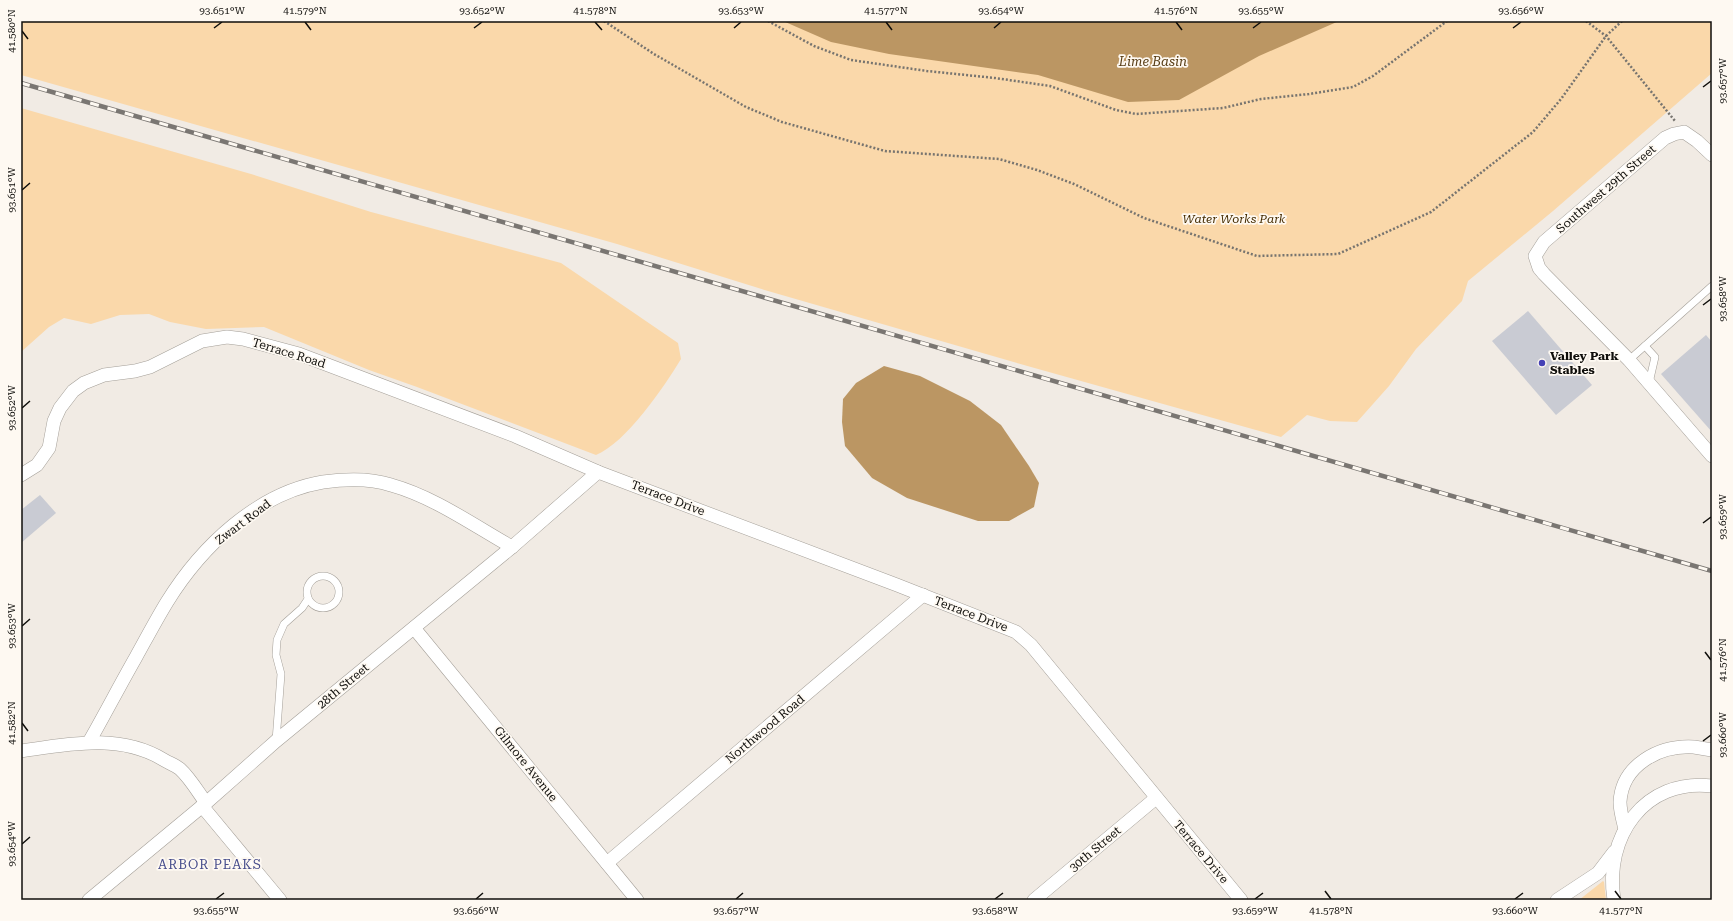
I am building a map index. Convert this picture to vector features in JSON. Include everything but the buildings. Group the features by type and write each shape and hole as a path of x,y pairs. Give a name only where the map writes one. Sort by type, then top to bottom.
{"street":[{"path":"1684,132 1697,141 1712,155"},
{"name":"Southwest 29th Street","path":"1629,360 1544,274 1539,268 1535,256 1544,242 1665,138 1684,132"},
{"name":"Terrace Road","path":"21,475 37,465 49,448 54,421 60,408 73,391 84,383 104,375 135,371 150,367 202,341 227,337 243,339 299,354 515,436 598,472"},
{"path":"1629,360 1712,456"},
{"name":"28th Street","path":"89,900 204,804 276,741 512,547 598,472"},
{"name":"Terrace Drive","path":"598,472 923,595 1016,632 1031,645 1241,900"},
{"name":"Zwart Road","path":"89,742 167,602 185,575 206,551 229,529 254,510 274,498 306,485 340,480 380,482 424,497 512,547"},
{"name":"Northwood Road","path":"607,863 923,595"},
{"name":"Gilmore Avenue","path":"414,628 637,900"},
{"path":"21,751 89,742 115,742 156,754 180,769 204,804 280,900"},
{"path":"1625,830 1620,802 1623,786 1634,768 1647,757 1675,749 1693,747 1712,750"},
{"path":"1557,900 1598,873 1616,849 1625,830 1639,810 1648,801 1659,794 1684,786 1712,786"},
{"name":"30th Street","path":"1034,900 1156,798"},
{"path":"1614,900 1613,874 1616,849"}],"lane":[{"path":"1629,360 1712,286"},
{"path":"1645,346 1655,357 1650,383"},
{"path":"276,741 281,674 276,655 277,640 284,624 302,608 308,599 307,586 314,578 327,576 338,585 338,599 329,607 318,608 311,604 308,599"}],"path":[{"path":"604,21 654,54 746,106 782,122 885,151 999,159 1037,170 1074,184 1144,218 1257,256 1338,254 1431,212 1533,132 1561,99 1606,36 1622,21"},
{"path":"768,21 814,46 851,60 927,72 995,78 1050,86 1116,110 1136,114 1223,108 1261,99 1309,94 1353,87 1373,76 1447,21"},
{"path":"1586,21 1606,36 1684,132"}],"green space":[{"name":"Water Works Park","path":"21,21 1712,21 1712,73 1553,211 1468,281 1462,301 1416,349 1389,386 1357,422 1330,421 1307,415 1281,437 768,291 617,244 21,75"},
{"path":"21,108 251,174 371,212 561,263 678,343 681,359 655,399 632,427 608,449 596,455 369,370 264,327 206,329 170,322 149,314 120,315 91,324 64,318 49,327 21,352"},
{"path":"1603,881 1606,900 1579,900"}],"water":[{"name":"Lime Basin","path":"783,21 1339,21 1259,56 1179,100 1128,102 1038,75 889,54 831,42"},
{"path":"884,366 920,376 970,401 1001,425 1039,483 1034,507 1009,521 978,521 907,498 872,478 845,446 842,422 843,399 856,383"}],"railway":[{"path":"21,83 1712,571"}],"place":[{"name":"Valley Park Stables","path":"1542,363"}],"district":[{"name":"ARBOR PEAKS","path":"210,864"}]}
